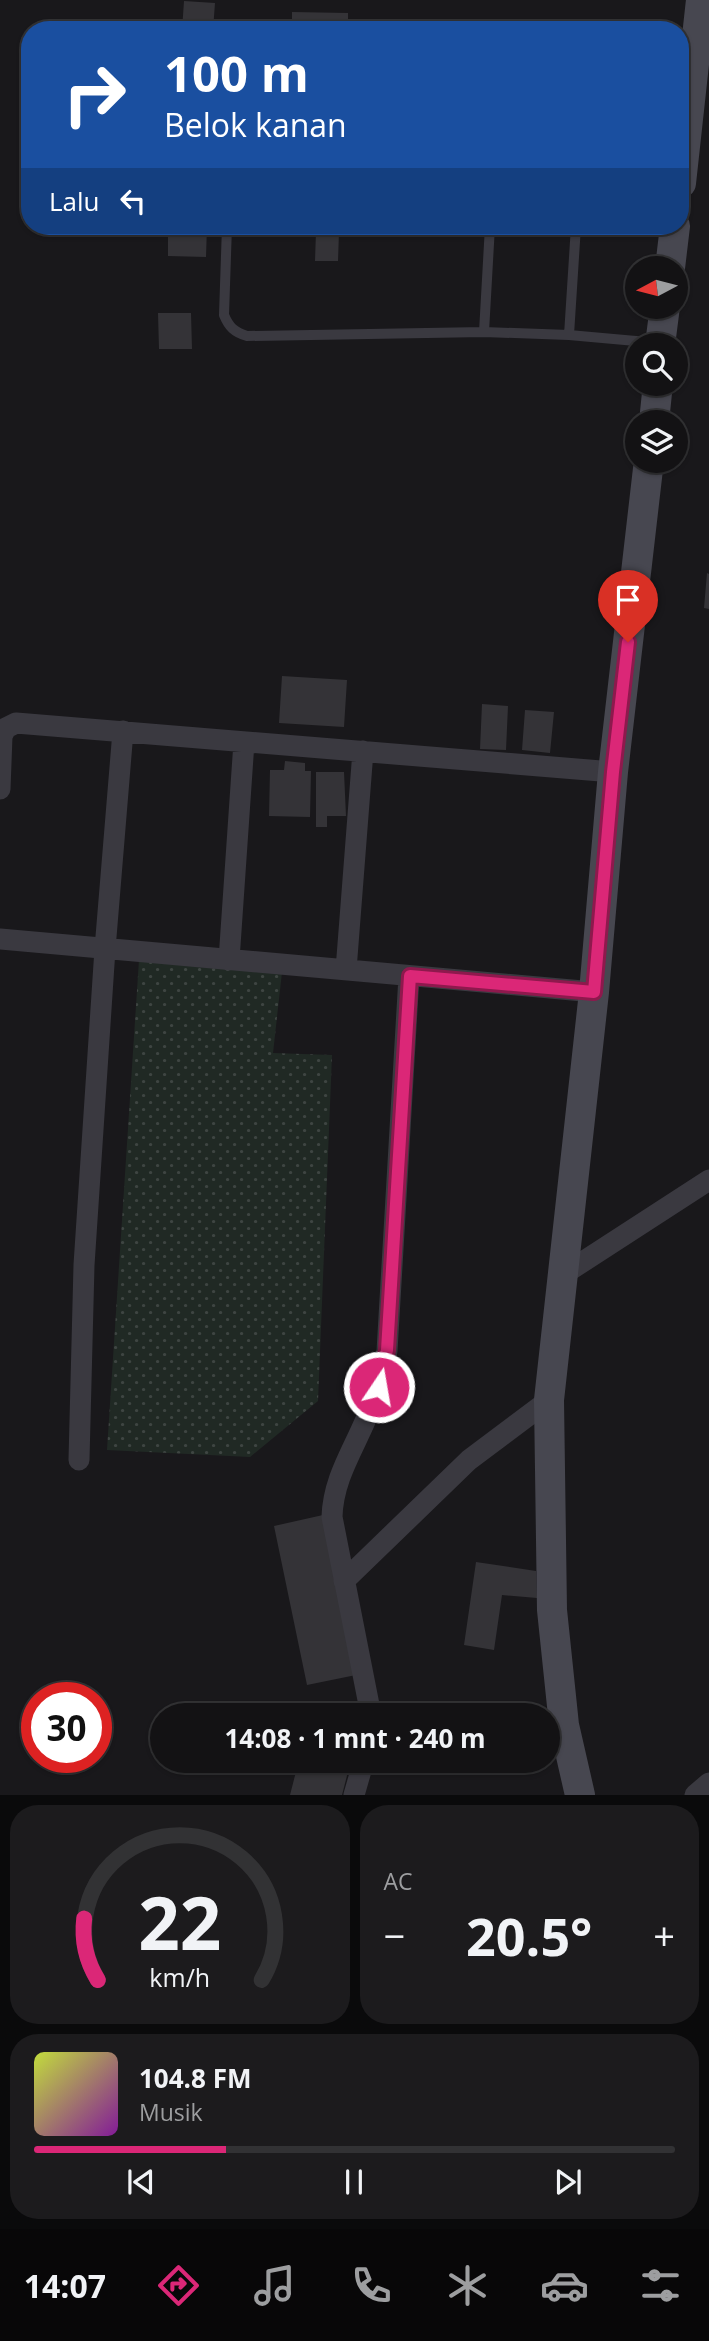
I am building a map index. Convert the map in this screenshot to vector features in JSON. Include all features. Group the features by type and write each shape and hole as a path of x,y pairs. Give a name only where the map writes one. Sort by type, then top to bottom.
{"main road":[{"path":"689,82 701,0"},
{"path":"671,256 674,235"},
{"path":"580,1795 564,1725 553,1624 549,1401 594,992 613,772 648,473"}],"street":[{"path":"0,789 2,736 6,728 6,718 22,723 613,772"},
{"path":"79,1460 84,1265 105,948 123,731"},
{"path":"229,960 244,741"},
{"path":"346,970 363,751"},
{"path":"0,939 594,992"},
{"path":"369,1703 332,1517 332,1502 337,1479 379,1387 387,1350 410,976"},
{"path":"564,1274 709,1180"},
{"path":"344,1581 389,1534 469,1460 549,1401"},
{"path":"354,1795 360,1773"},
{"path":"695,1795 709,1783"}],"lane":[{"path":"227,235 224,314 236,332 247,336 484,331 625,341"},
{"path":"484,331 489,235"},
{"path":"569,335 575,235"}],"shaded area":[{"path":"139,960 282,972 273,1053 332,1055 318,1401 250,1457 107,1450"}],"building":[{"path":"184,1 215,3 214,21 183,21"},
{"path":"292,12 348,13 348,21 292,21"},
{"path":"168,235 207,235 206,257 168,256"},
{"path":"316,235 339,235 338,261 315,261"},
{"path":"158,313 191,313 192,349 159,349"},
{"path":"707,573 709,574 709,609 704,608"},
{"path":"282,676 347,680 344,727 279,723"},
{"path":"482,704 508,706 506,750 480,749"},
{"path":"525,710 554,712 550,753 522,750"},
{"path":"285,761 305,763 305,771 311,771 310,817 269,816 270,770 284,770"},
{"path":"316,772 344,772 346,816 327,816 327,827 316,827"},
{"path":"323,1515 356,1675 307,1685 274,1526"},
{"path":"476,1562 536,1571 537,1598 502,1595 494,1650 464,1645"},
{"path":"296,1773 348,1773 342,1795 290,1795"}],"route":[{"path":"379,1387 387,1350 410,976 594,992 613,772 628,642"}]}
